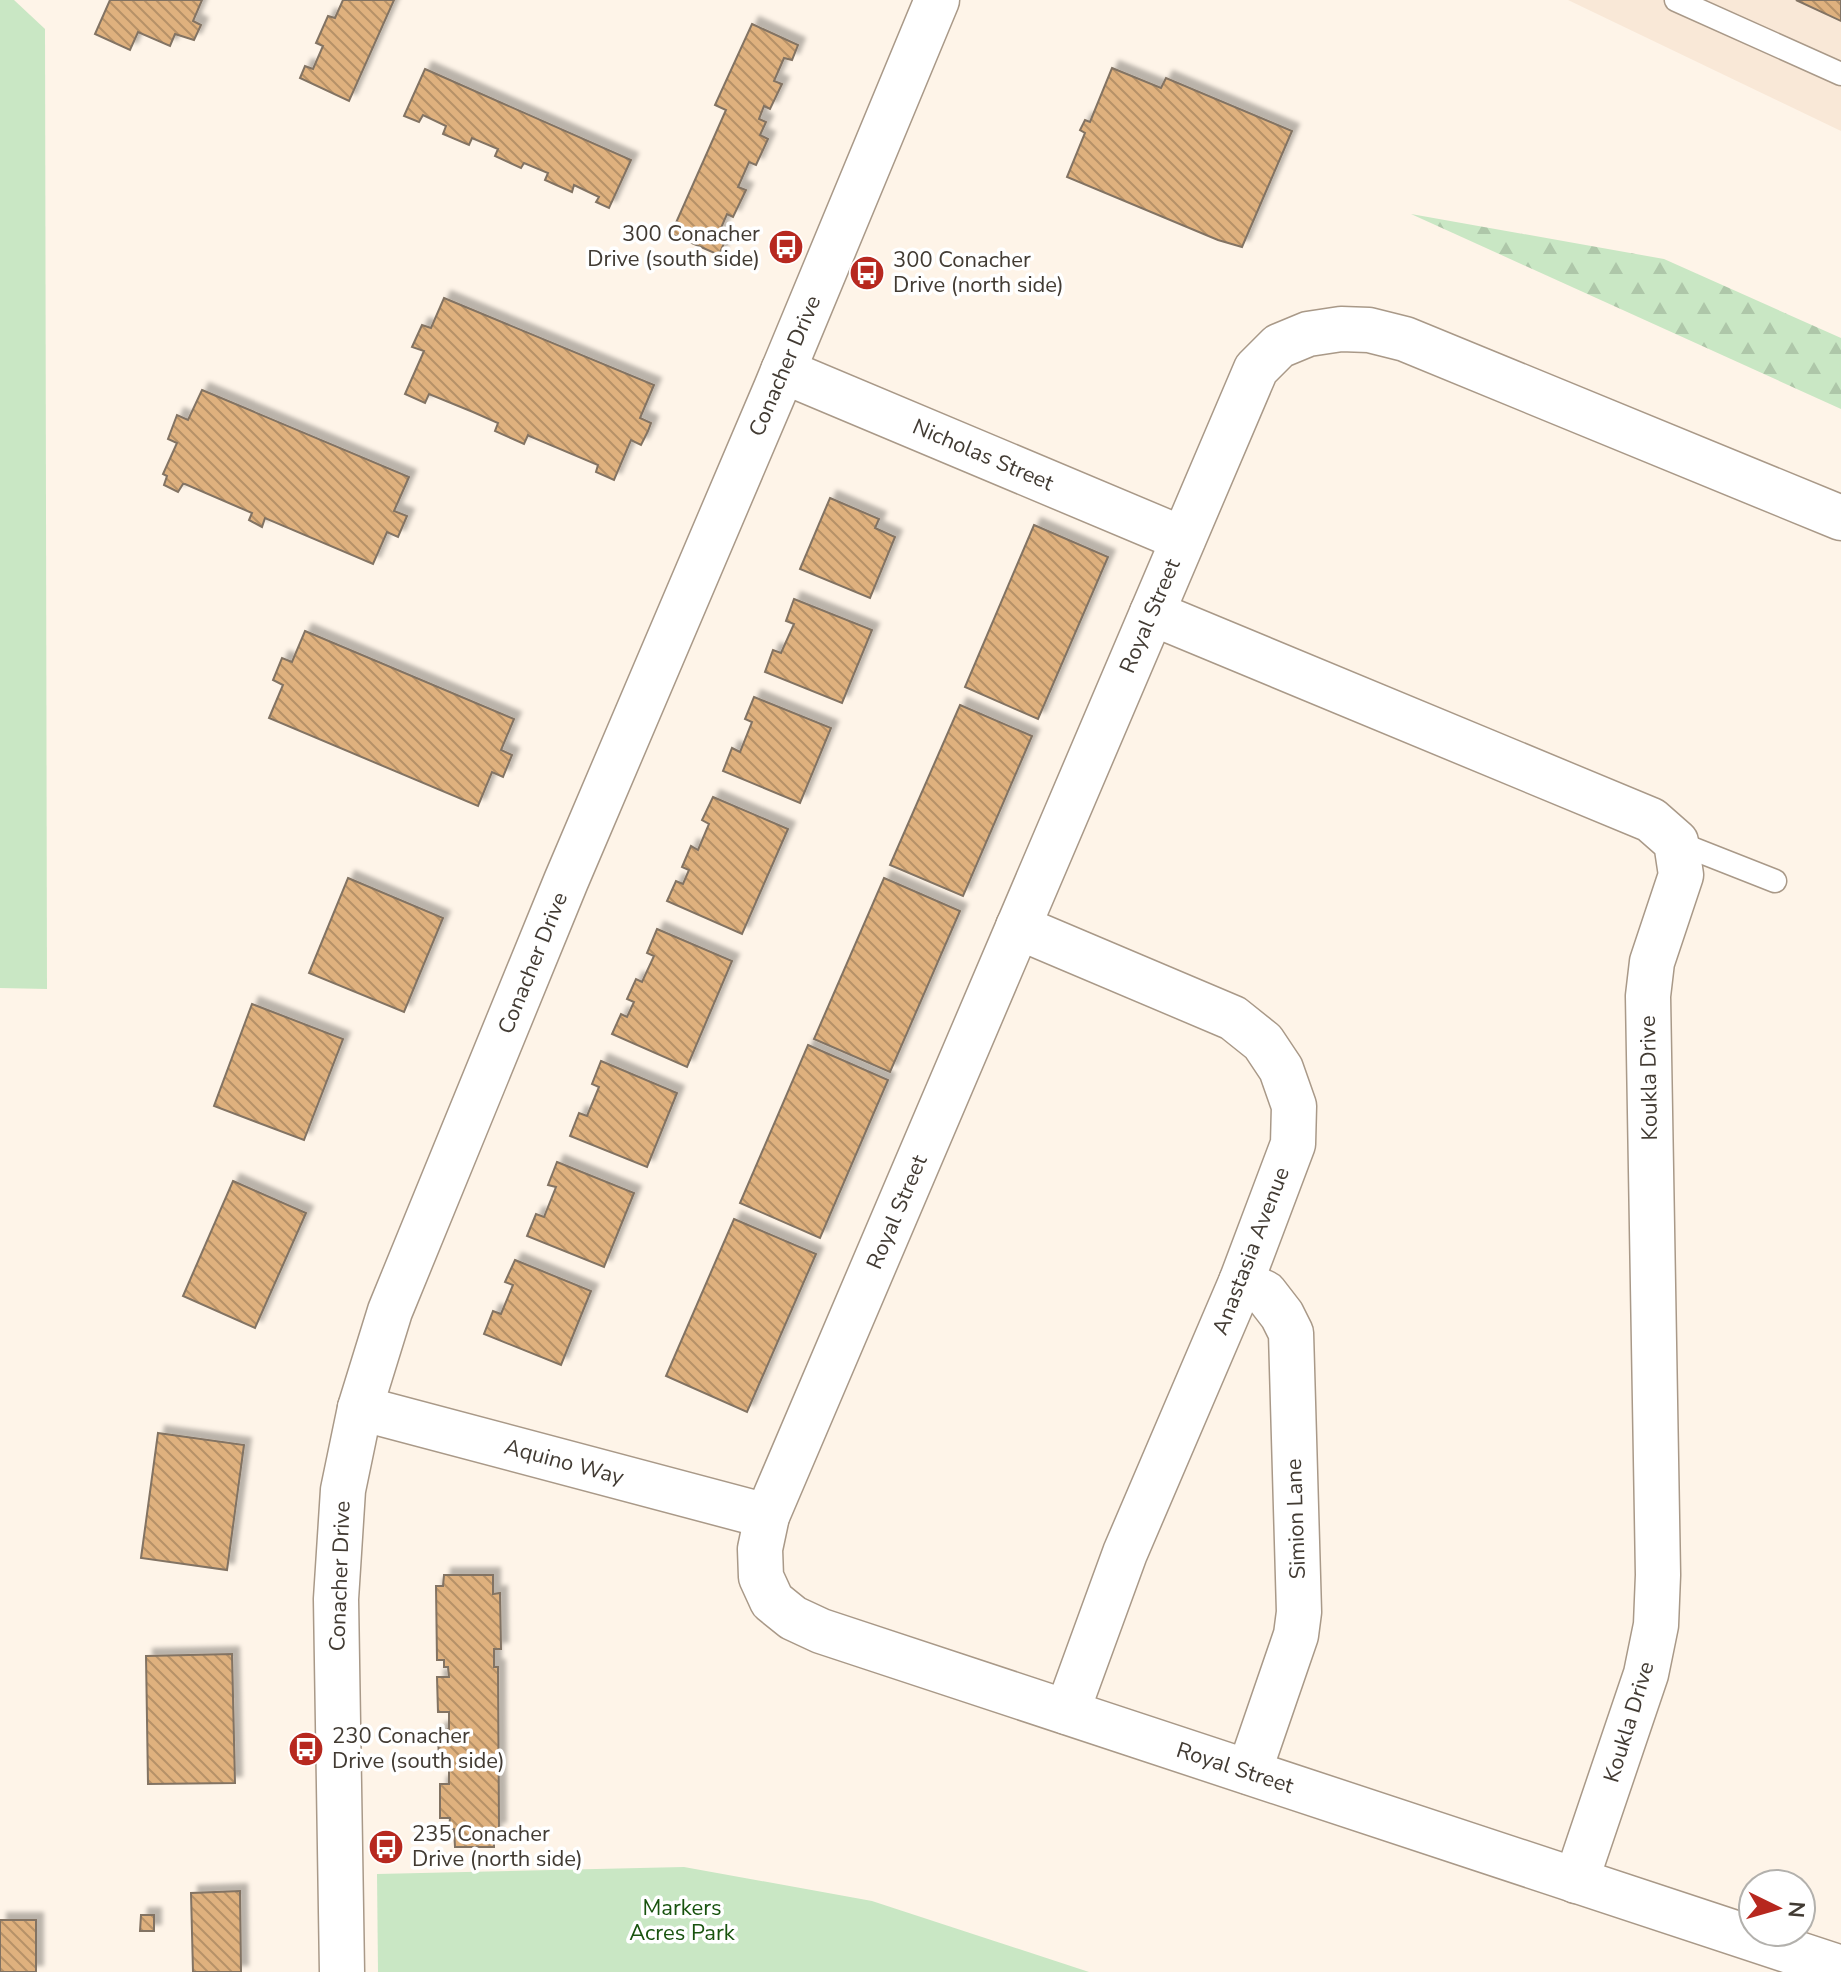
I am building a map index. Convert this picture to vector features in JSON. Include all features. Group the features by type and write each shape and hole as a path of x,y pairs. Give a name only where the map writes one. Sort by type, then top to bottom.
{"street":[{"name":"Conacher Drive","path":"342,1972 336,1599 343,1490 360,1408 390,1311 428,1217 937,0"},
{"name":"Royal Street","path":"1841,518 1405,339 1369,330 1341,329 1308,334 1279,346 1256,369 767,1516 760,1549 761,1577 772,1601 793,1618 821,1631 1841,1968"},
{"name":"Nicholas Street","path":"783,371 1183,539"},
{"path":"1152,613 1651,820 1676,842"},
{"name":"Koukla Drive","path":"1576,1881 1646,1674 1656,1625 1658,1575 1648,996 1652,962 1681,875 1676,842"},
{"name":"Anastasia Avenue","path":"1018,927 1233,1018 1263,1042 1281,1069 1294,1106 1293,1144 1241,1282 1125,1553 1067,1712"},
{"name":"Simion Lane","path":"1241,1282 1265,1293 1291,1333 1299,1612 1296,1635 1249,1772"},
{"name":"Aquino Way","path":"360,1408 767,1516"}],"lane":[{"path":"1676,0 1841,74"},
{"path":"1676,842 1775,881"}],"shaded area":[{"path":"1568,0 1841,0 1841,131"}],"green space":[{"path":"0,0 14,0 45,29 47,989 0,988"},
{"path":"1411,214 1664,259 1841,338 1841,409"},
{"name":"Markers Acres Park","path":"684,1867 872,1901 1089,1972 378,1972 377,1874"}],"building":[{"path":"110,0 202,0 193,21 201,25 194,40 175,34 170,46 138,32 130,50 95,34"},
{"path":"343,0 394,0 349,101 300,78 305,66 313,69 323,46 316,43 328,16 335,18"},
{"path":"1796,0 1841,0 1841,21"},
{"path":"752,24 798,45 792,60 784,58 774,81 782,84 770,109 764,106 759,119 766,122 760,135 768,139 756,165 749,162 738,187 746,190 733,217 727,214 717,237 725,241 719,255 671,234 726,110 715,105"},
{"path":"1112,68 1161,88 1166,78 1292,131 1242,247 1218,240 1067,177 1085,133 1080,130 1085,120 1090,122"},
{"path":"425,69 631,160 609,208 596,202 599,197 574,185 572,192 545,180 548,173 524,163 521,168 495,156 498,149 472,138 469,145 443,134 446,126 423,115 419,122 404,116"},
{"path":"444,298 654,385 640,418 651,423 648,431 641,445 631,440 614,480 596,472 598,465 528,435 524,444 495,431 498,423 473,412 429,394 425,403 405,394 424,351 412,347 422,325 431,328"},
{"path":"202,390 409,477 394,511 407,516 398,537 387,532 373,564 265,518 262,527 249,520 252,513 185,484 178,492 164,485 167,476 163,474 177,443 168,439 177,415 188,420"},
{"path":"830,498 879,519 875,528 895,537 870,598 800,569"},
{"path":"1034,525 1108,557 1038,719 965,687"},
{"path":"794,599 872,630 842,703 765,672 773,650 781,653 794,624 786,621"},
{"path":"305,631 514,719 501,750 512,755 503,777 492,772 478,806 269,718 283,685 273,680 282,658 292,662"},
{"path":"754,697 831,728 800,803 723,771 732,748 740,752 752,722 745,719"},
{"path":"960,705 1032,736 963,896 890,865"},
{"path":"713,797 788,829 742,934 667,901 676,881 683,884 689,870 682,867 691,846 698,850 709,824 702,820"},
{"path":"348,878 443,918 404,1012 309,973"},
{"path":"884,878 960,911 890,1072 814,1039"},
{"path":"657,929 732,961 687,1067 612,1034 621,1014 627,1017 634,1002 627,999 636,979 642,982 654,956 647,953"},
{"path":"252,1004 343,1039 304,1140 214,1106"},
{"path":"808,1045 888,1080 820,1238 740,1203"},
{"path":"601,1061 677,1093 647,1167 570,1136 579,1113 587,1116 599,1087 592,1084"},
{"path":"557,1162 634,1193 604,1267 527,1236 536,1214 544,1217 556,1187 548,1185"},
{"path":"233,1181 306,1213 255,1328 183,1296"},
{"path":"734,1219 816,1254 747,1412 666,1376"},
{"path":"515,1260 591,1291 561,1365 484,1334 493,1311 501,1314 513,1285 505,1282"},
{"path":"158,1433 244,1445 227,1570 141,1558"},
{"path":"444,1575 493,1575 493,1594 500,1593 501,1649 494,1649 494,1667 498,1667 499,1829 494,1829 494,1847 455,1847 454,1829 449,1829 450,1818 440,1818 440,1784 449,1784 449,1765 439,1765 438,1730 449,1729 449,1712 438,1712 437,1677 449,1677 444,1660 437,1660 436,1586 443,1586"},
{"path":"232,1654 235,1783 148,1784 146,1656"},
{"path":"240,1891 241,1972 193,1972 191,1893"},
{"path":"141,1915 154,1915 154,1931 140,1931"},
{"path":"0,1920 36,1920 36,1972 0,1972"}],"place":[{"name":"300 Conacher Drive (south side)","path":"786,247"},
{"name":"300 Conacher Drive (north side)","path":"867,273"},
{"name":"230 Conacher Drive (south side)","path":"306,1749"},
{"name":"235 Conacher Drive (north side)","path":"386,1847"}]}
